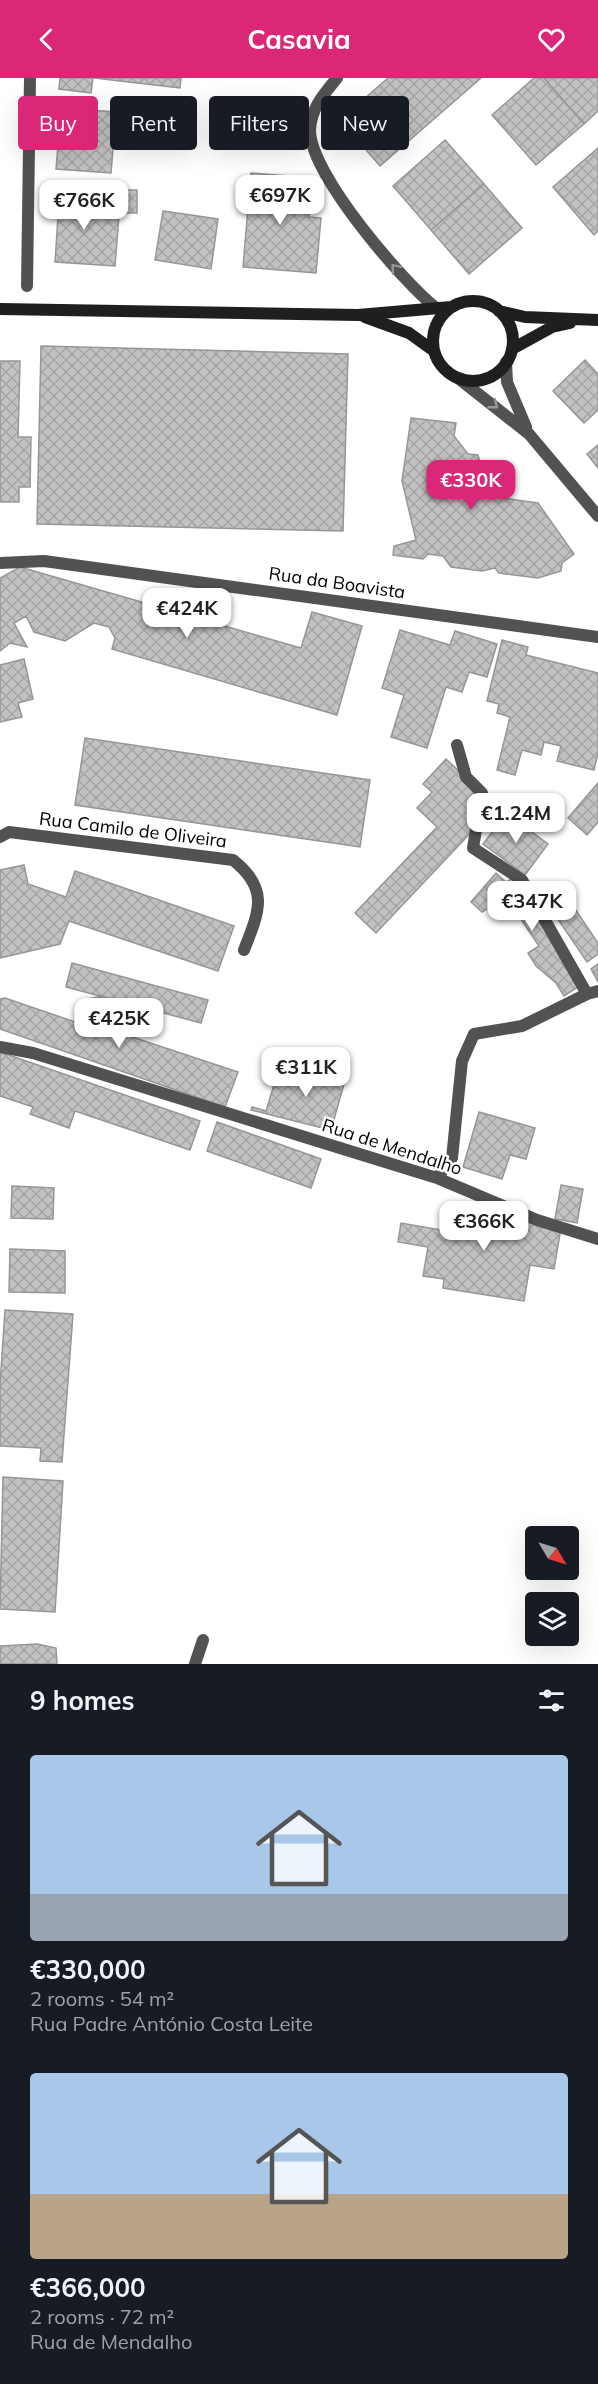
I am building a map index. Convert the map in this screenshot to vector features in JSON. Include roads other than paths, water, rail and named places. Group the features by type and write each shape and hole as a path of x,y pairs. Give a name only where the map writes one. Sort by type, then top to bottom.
{"main road":[{"path":"0,309 358,315 452,307 475,301 488,304 499,311 525,317 598,320"},
{"path":"452,307 442,315 435,326 432,338 434,351 443,367 458,378 471,381 485,379 497,372 506,362 512,349 513,335 499,311"},
{"path":"358,315 409,333 434,351"},
{"path":"512,349 552,327 583,320"}],"street":[{"path":"27,286 30,78"},
{"path":"337,78 315,105 310,131 316,157 351,213 385,256 417,293 436,308"},
{"path":"506,362 507,382 515,407 529,434"},
{"path":"458,378 529,434 598,516"},
{"name":"Rua da Boavista","path":"0,563 44,561 596,635"},
{"path":"437,1178 452,1158 462,1061 474,1034 522,1026 593,992 522,880 473,848 482,793 466,777 457,745"},
{"name":"Rua Camilo de Oliveira","path":"0,837 9,832 233,860 248,872 256,888 258,913 243,950"},
{"name":"Rua de Mendalho","path":"0,1047 33,1053 437,1178 537,1220 598,1239"},
{"path":"195,1664 203,1640"}]}
